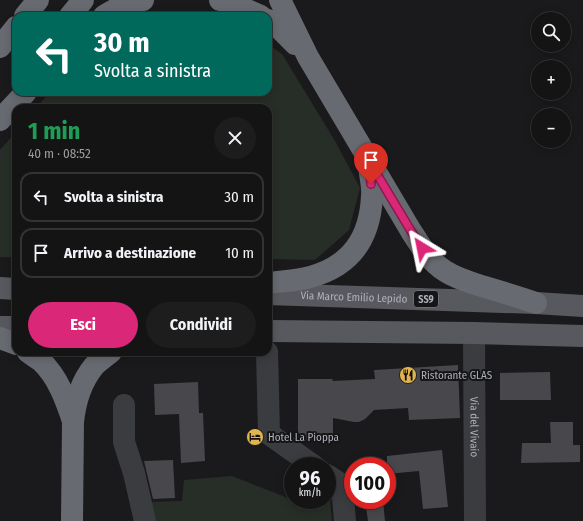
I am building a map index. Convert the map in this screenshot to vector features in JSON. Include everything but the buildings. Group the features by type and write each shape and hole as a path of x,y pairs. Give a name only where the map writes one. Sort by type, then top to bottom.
{"highway":[{"path":"28,12 38,0"},
{"path":"73,12 83,0"},
{"path":"110,12 132,2 143,0"},
{"path":"220,0 255,12"},
{"path":"280,0 308,57 422,248 444,271 469,282 536,303"},
{"path":"272,22 308,57"},
{"path":"0,47 12,32"},
{"path":"0,103 12,88"},
{"path":"15,104 22,96"},
{"path":"0,120 12,107"},
{"path":"272,283 309,278 326,272 340,264 357,248 365,232 370,212 372,195 369,161"},
{"path":"0,338 12,342"},
{"path":"34,356 41,361 52,374 66,399 73,422"},
{"path":"72,521 74,409 84,380 95,365 106,356"}],"main road":[{"path":"0,288 12,288"},
{"name":"Via Marco Emilio Lepido","path":"272,294 536,303 583,306"},
{"path":"0,327 12,327"},
{"path":"272,331 474,333 583,336"}],"street":[{"name":"Via del Vivaio","path":"474,333 475,521"},
{"path":"267,356 269,434 301,457"},
{"path":"124,405 124,442 134,474 145,521"},
{"path":"336,481 342,485 345,521"}],"shaded area":[{"path":"272,47 282,54 335,141 360,188 349,230 315,260 272,259 272,104 40,104 46,96 272,96"},
{"path":"12,136 12,257 0,257 0,150"},
{"path":"232,476 284,496 284,509 331,509 332,521 155,521 148,502 182,501 184,480"}],"place":[{"name":"Ristorante GLAS","path":"408,375"},
{"name":"Hotel La Pioppa","path":"255,437"}],"route":[{"path":"371,184 369,161 422,248"}]}
